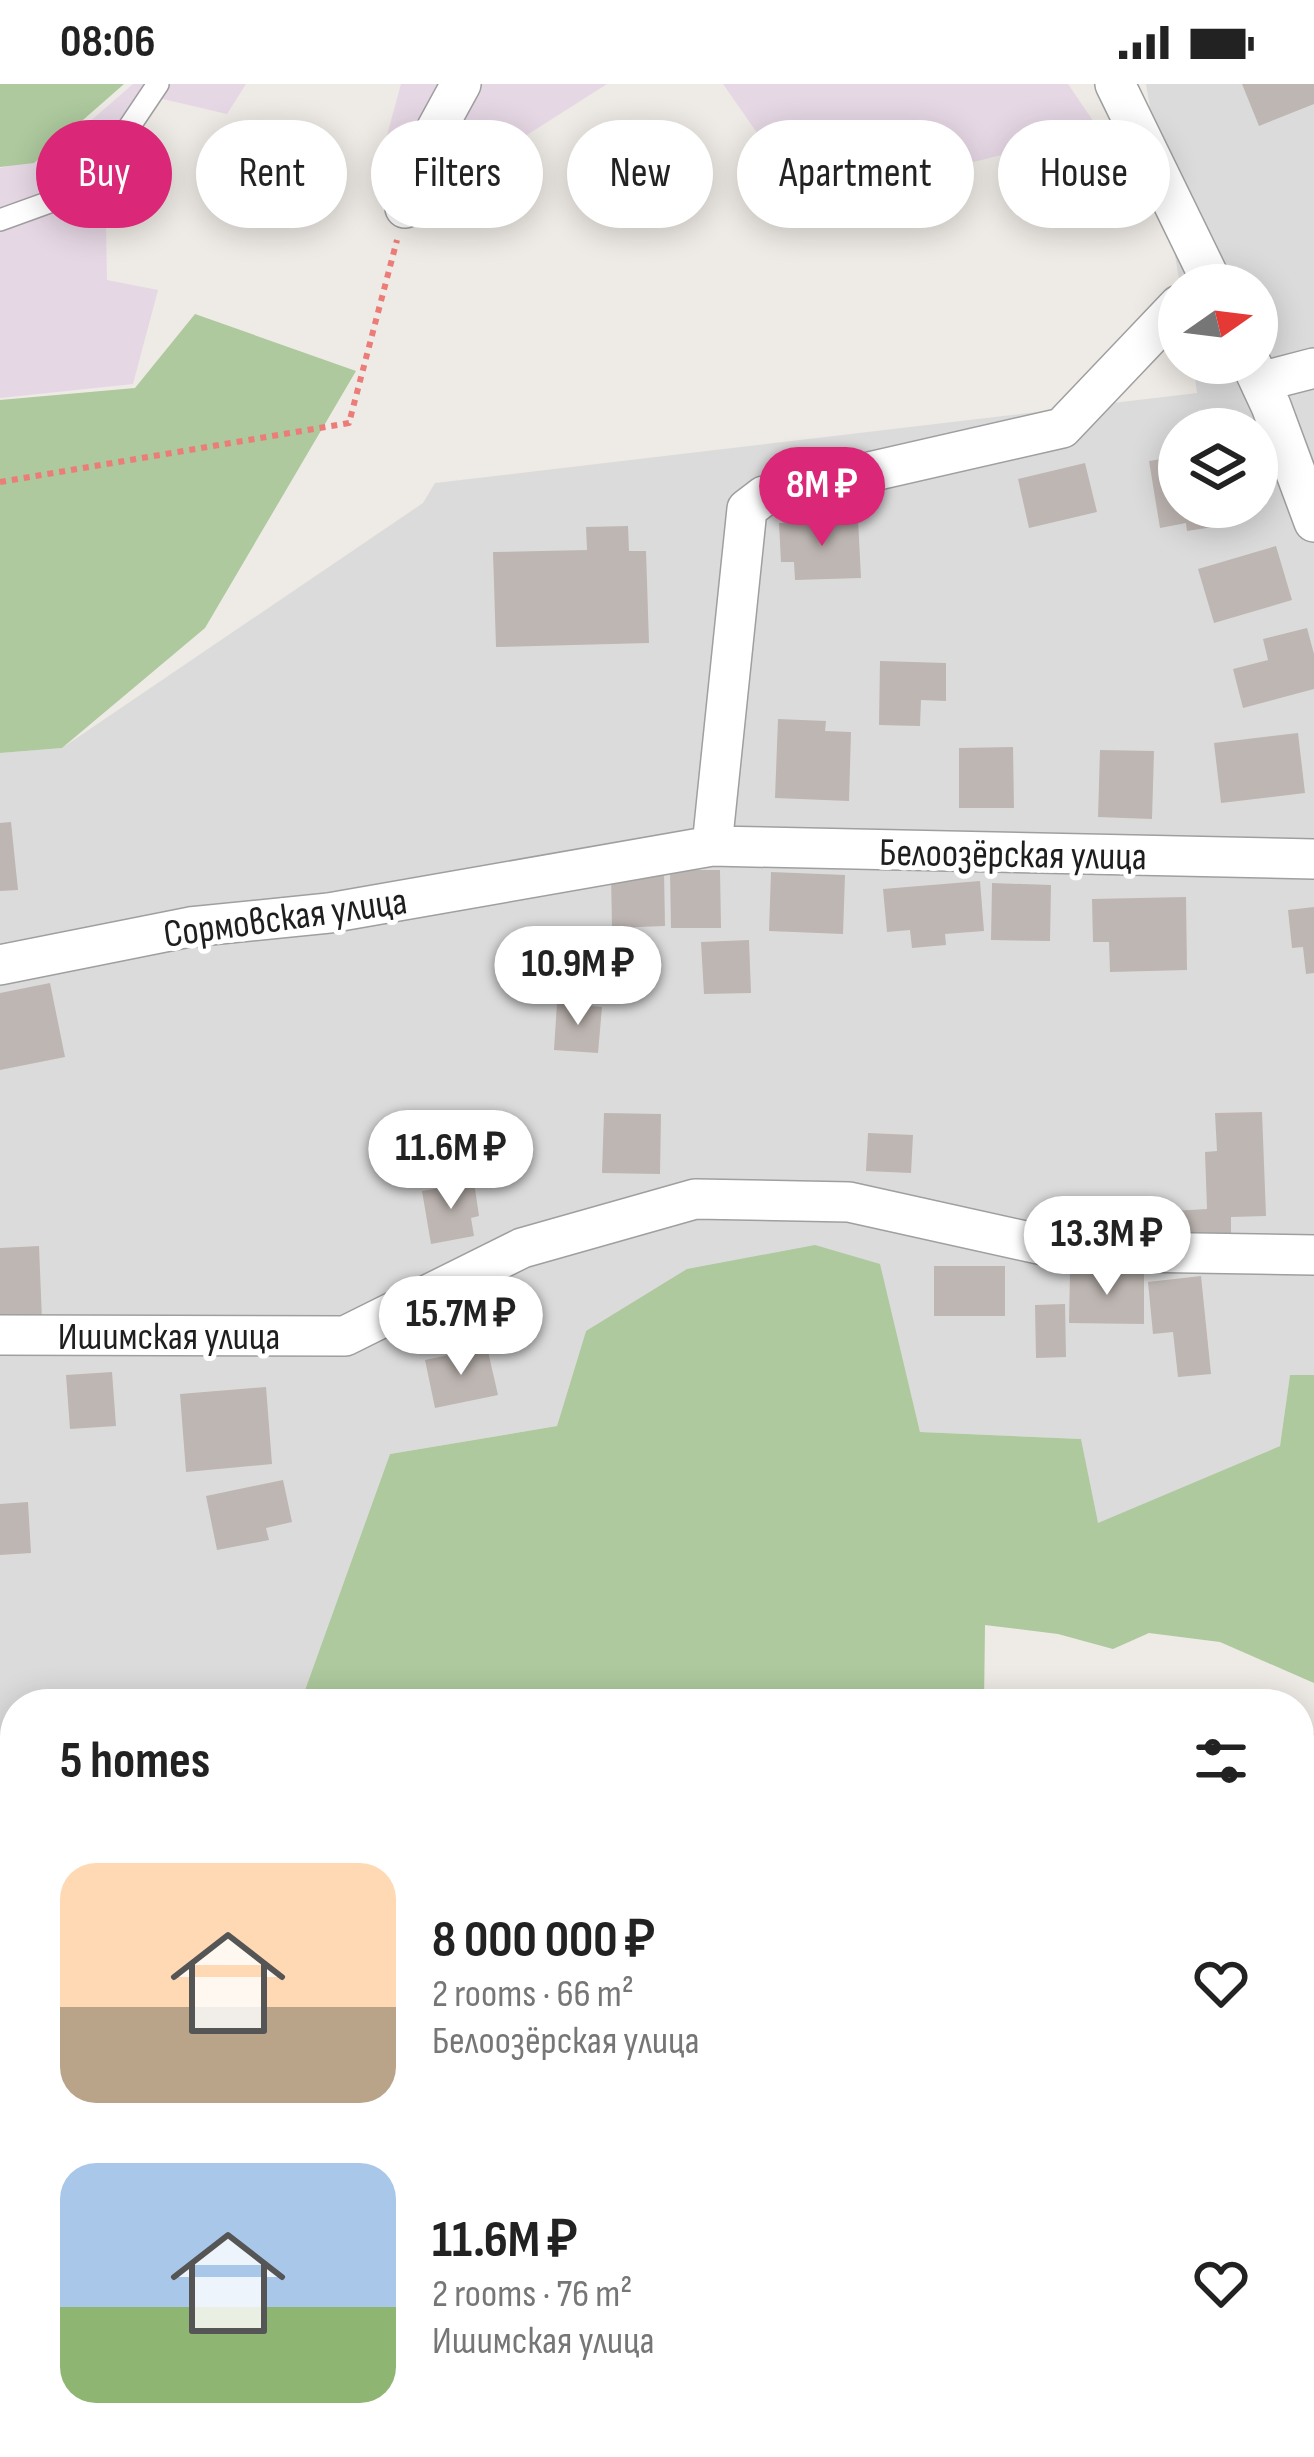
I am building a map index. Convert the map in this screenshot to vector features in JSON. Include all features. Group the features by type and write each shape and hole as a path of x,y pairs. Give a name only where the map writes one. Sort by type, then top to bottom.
{"street":[{"path":"441,120 461,84"},
{"path":"1115,84 1198,264"},
{"path":"712,846 747,509 764,496 1062,428 1158,327"},
{"path":"1278,370 1314,368"},
{"path":"1260,384 1314,522"},
{"name":"Белоозёрская улица","path":"712,846 1314,860"},
{"name":"Сормовская улица","path":"0,965 190,927 329,913 712,846"},
{"name":"Ишимская улица","path":"0,1335 345,1336 522,1248 695,1199 850,1202 1070,1251 1314,1255"}],"lane":[{"path":"0,220 83,190 158,84"}],"path":[{"path":"0,482 349,423 400,228"}],"shaded area":[{"path":"133,84 246,84 227,114 163,99 144,120 92,120"},
{"path":"401,84 607,84 543,125 543,120 391,120"},
{"path":"723,84 1068,84 1093,120 998,120 998,156 974,162 974,120 748,120"},
{"path":"1146,84 1314,84 1314,1375 1290,1376 1280,1446 1097,1524 1081,1439 920,1432 879,1264 586,1331 557,1426 390,1454 305,1689 0,1689 0,753 62,748 423,503 435,483 1197,393 1196,384 1278,384 1278,264 1176,264 1170,226 1170,120 1152,120"},
{"path":"36,159 36,228 106,228 107,280 158,290 133,384 0,398 0,168"}],"green space":[{"path":"0,84 124,84 83,120 36,120 36,161 0,167"},
{"path":"195,314 356,371 205,628 62,748 0,753 0,400 135,388"},
{"path":"815,1245 880,1264 920,1432 1081,1439 1098,1523 1280,1446 1290,1375 1314,1375 1314,1683 1220,1642 1149,1633 1113,1649 1058,1634 985,1625 984,1689 305,1689 390,1454 557,1426 586,1331 687,1269"}],"building":[{"path":"1242,84 1314,84 1314,104 1259,126"},
{"path":"1158,460 1158,516 1149,461"},
{"path":"1085,463 1097,512 1029,528 1018,479"},
{"path":"858,519 861,578 795,580 794,562 781,562 779,523"},
{"path":"628,526 629,551 646,551 649,643 496,647 493,552 587,550 586,527"},
{"path":"1276,546 1292,600 1214,623 1198,569"},
{"path":"1307,628 1314,654 1314,689 1243,708 1233,669 1268,660 1263,639"},
{"path":"880,661 946,663 946,701 921,700 920,726 879,725"},
{"path":"778,719 826,721 825,731 851,732 849,801 775,798"},
{"path":"1298,733 1305,793 1221,803 1214,743"},
{"path":"1013,747 1014,808 959,808 959,748"},
{"path":"1100,750 1154,751 1152,819 1098,817"},
{"path":"11,822 18,890 0,891 0,823"},
{"path":"670,870 720,870 721,928 671,928"},
{"path":"664,871 665,926 612,928 611,873"},
{"path":"771,872 845,875 843,934 769,931"},
{"path":"980,881 984,931 945,934 946,945 912,948 910,930 887,932 883,889"},
{"path":"992,883 1051,885 1050,941 991,940"},
{"path":"1186,897 1187,970 1110,972 1109,942 1093,942 1092,899"},
{"path":"1314,907 1314,973 1306,974 1303,947 1292,948 1288,910"},
{"path":"749,940 751,993 704,994 701,942"},
{"path":"50,983 65,1057 0,1070 0,993"},
{"path":"557,1003 602,1007 598,1053 554,1050"},
{"path":"1262,1112 1266,1216 1231,1217 1231,1239 1174,1241 1173,1211 1207,1209 1205,1152 1217,1151 1215,1113"},
{"path":"604,1113 661,1114 660,1174 602,1173"},
{"path":"868,1133 913,1135 911,1173 866,1171"},
{"path":"474,1182 479,1216 471,1218 474,1236 431,1244 422,1191"},
{"path":"39,1246 42,1320 0,1322 0,1248"},
{"path":"934,1266 1005,1266 1005,1316 934,1316"},
{"path":"1070,1271 1144,1272 1144,1324 1069,1323"},
{"path":"1201,1276 1211,1374 1178,1377 1173,1332 1153,1334 1148,1282"},
{"path":"1065,1304 1066,1357 1036,1358 1035,1305"},
{"path":"487,1347 498,1395 435,1408 425,1360"},
{"path":"112,1372 116,1426 70,1429 66,1375"},
{"path":"266,1387 272,1464 186,1472 180,1394"},
{"path":"283,1480 292,1522 266,1528 269,1540 217,1550 206,1496"},
{"path":"28,1502 31,1553 0,1555 0,1504"}]}
